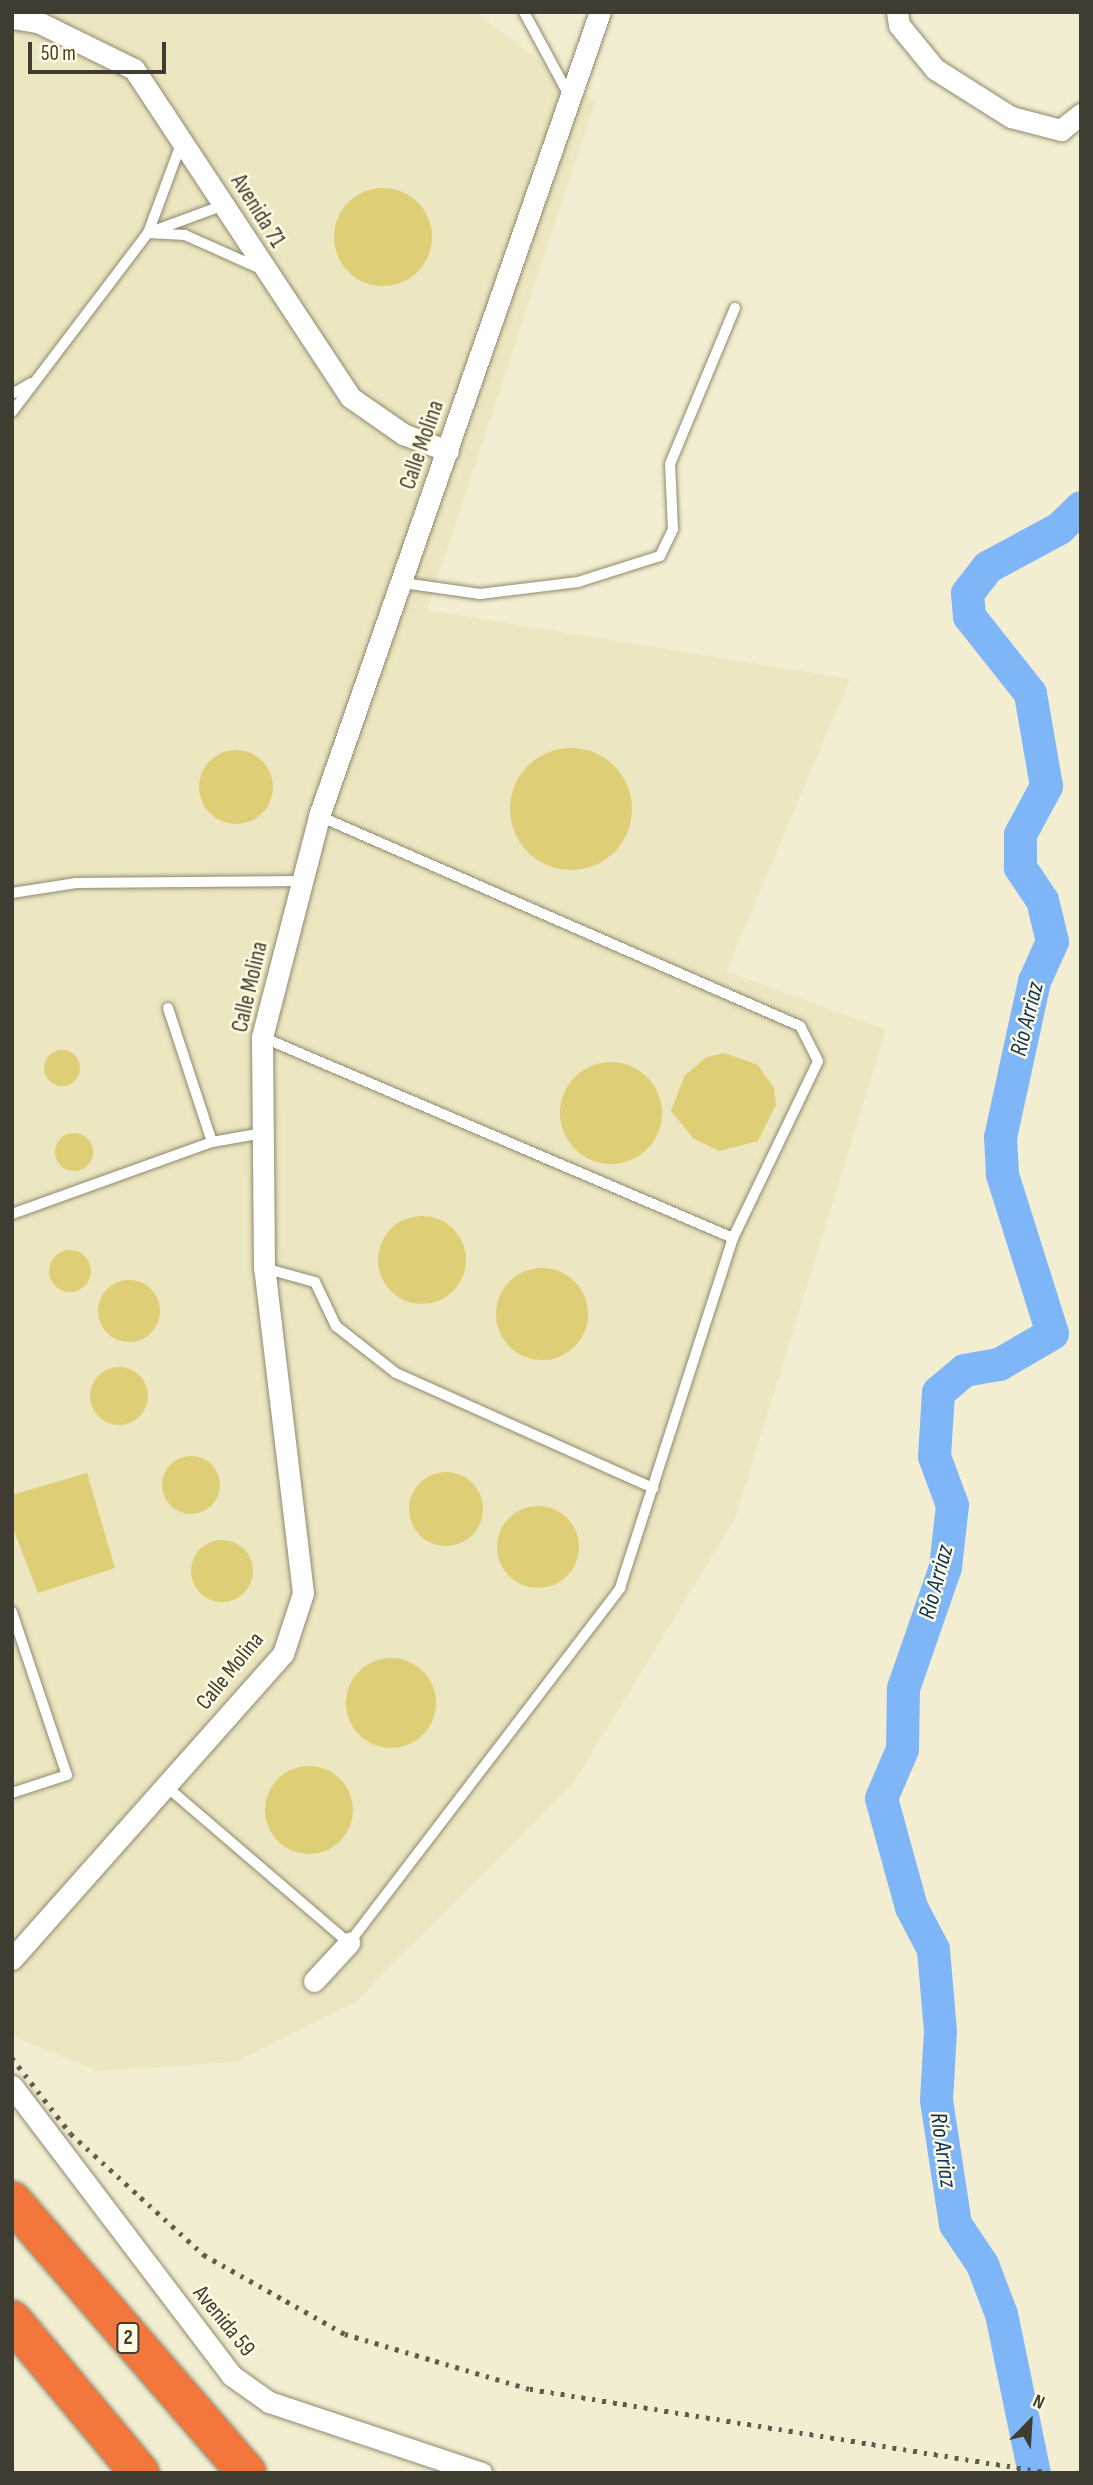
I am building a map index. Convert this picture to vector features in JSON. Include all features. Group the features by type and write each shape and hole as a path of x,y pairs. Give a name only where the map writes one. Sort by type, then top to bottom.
{"highway":[{"name":"2","path":"12,2201 247,2473"},
{"path":"12,2320 140,2473"}],"street":[{"name":"Calle Molina","path":"12,1959 283,1654 303,1593 264,1268 262,1037 318,816 403,583 600,12"},
{"path":"897,12 899,25 934,69 1011,117 1060,130 1081,114"},
{"name":"Avenida 71","path":"12,18 38,22 134,69 350,397 404,434 447,451"},
{"path":"314,1981 349,1943"},
{"name":"Avenida 59","path":"12,2086 231,2375 269,2402 481,2473"}],"lane":[{"path":"524,12 570,97"},
{"path":"12,412 148,233 182,141"},
{"path":"148,233 224,205"},
{"path":"148,233 185,235 266,272"},
{"path":"403,583 480,594 578,582 660,556 673,529 670,464 735,308"},
{"path":"12,394 39,377"},
{"path":"167,1787 349,1943 620,1588 733,1238 818,1062 800,1026 318,816"},
{"path":"12,893 76,883 302,881"},
{"path":"168,1009 212,1142"},
{"path":"262,1037 733,1238"},
{"path":"12,1214 212,1142 263,1133"},
{"path":"264,1268 314,1282 336,1326 396,1373 653,1488"},
{"path":"12,1612 67,1774 12,1793"}],"shaded area":[{"path":"12,12 475,12 595,102 427,610 850,679 726,971 886,1030 735,1519 575,1781 356,2002 236,2062 97,2071 12,2036"}],"building":[{"path":"383,188 402,192 417,203 428,218 432,237 428,256 417,271 402,282 383,286 364,282 349,271 338,256 334,237 338,218 349,203 364,192"},
{"path":"571,748 594,753 614,766 627,786 632,809 627,832 614,852 594,865 571,870 548,865 528,852 515,832 510,809 515,786 528,766 548,753"},
{"path":"236,750 257,756 267,766 273,787 267,808 257,818 236,824 215,818 205,808 199,787 205,766 215,756"},
{"path":"62,1050 75,1055 80,1068 75,1081 62,1086 49,1081 44,1068 49,1055"},
{"path":"724,1053 758,1065 774,1088 776,1105 758,1141 719,1151 694,1139 671,1111 685,1075 707,1057"},
{"path":"611,1062 630,1066 647,1077 658,1094 662,1113 658,1132 647,1149 630,1160 611,1164 592,1160 575,1149 564,1132 560,1113 564,1094 575,1077 592,1066"},
{"path":"74,1133 87,1139 93,1152 87,1165 74,1171 61,1165 55,1152 61,1139"},
{"path":"422,1216 447,1223 459,1235 466,1260 459,1285 447,1297 422,1304 397,1297 385,1285 378,1260 385,1235 397,1223"},
{"path":"70,1250 85,1256 91,1271 85,1286 70,1292 55,1286 49,1271 55,1256"},
{"path":"542,1268 560,1272 574,1282 584,1296 588,1314 584,1332 574,1346 560,1356 542,1360 524,1356 510,1346 500,1332 496,1314 500,1296 510,1282 524,1272"},
{"path":"129,1280 141,1282 151,1289 158,1299 158,1323 151,1333 141,1340 129,1342 117,1340 107,1333 100,1323 98,1311 100,1299 107,1289 117,1282"},
{"path":"113,1367 125,1367 140,1375 148,1390 148,1402 140,1417 125,1425 113,1425 98,1417 90,1402 90,1390 98,1375"},
{"path":"185,1456 197,1456 212,1464 220,1479 220,1491 212,1506 197,1514 185,1514 170,1506 162,1491 162,1479 170,1464"},
{"path":"439,1472 453,1472 467,1478 477,1488 483,1509 481,1523 467,1540 453,1546 439,1546 425,1540 415,1530 409,1516 409,1502 415,1488 425,1478"},
{"path":"87,1473 115,1568 38,1593 12,1526 12,1495"},
{"path":"538,1506 554,1510 567,1518 575,1531 579,1547 575,1563 567,1576 554,1584 538,1588 522,1584 509,1576 501,1563 497,1547 501,1531 509,1518 522,1510"},
{"path":"222,1540 244,1549 253,1571 244,1593 222,1602 200,1593 191,1571 200,1549"},
{"path":"391,1658 408,1661 423,1671 433,1686 436,1703 433,1720 423,1735 408,1745 391,1748 374,1745 359,1735 349,1720 346,1703 349,1686 359,1671 374,1661"},
{"path":"309,1766 334,1773 346,1785 353,1810 346,1835 334,1847 309,1854 284,1847 272,1835 265,1810 272,1785 284,1773"}],"waterway":[{"name":"Río Arriaz","path":"1034,2473 1001,2314 982,2264 955,2224 936,2100 940,2031 933,1949 911,1907 881,1798 902,1749 903,1688 945,1567 952,1505 934,1456 938,1392 964,1370 999,1364 1052,1333 1002,1174 1000,1137 1034,981 1052,941 1042,900 1020,867 1020,834 1046,786 1030,693 969,616 967,593 987,567 1059,528 1081,507"}],"railway":[{"path":"12,2058 71,2134 204,2255 345,2334 530,2389 1051,2473"}]}
